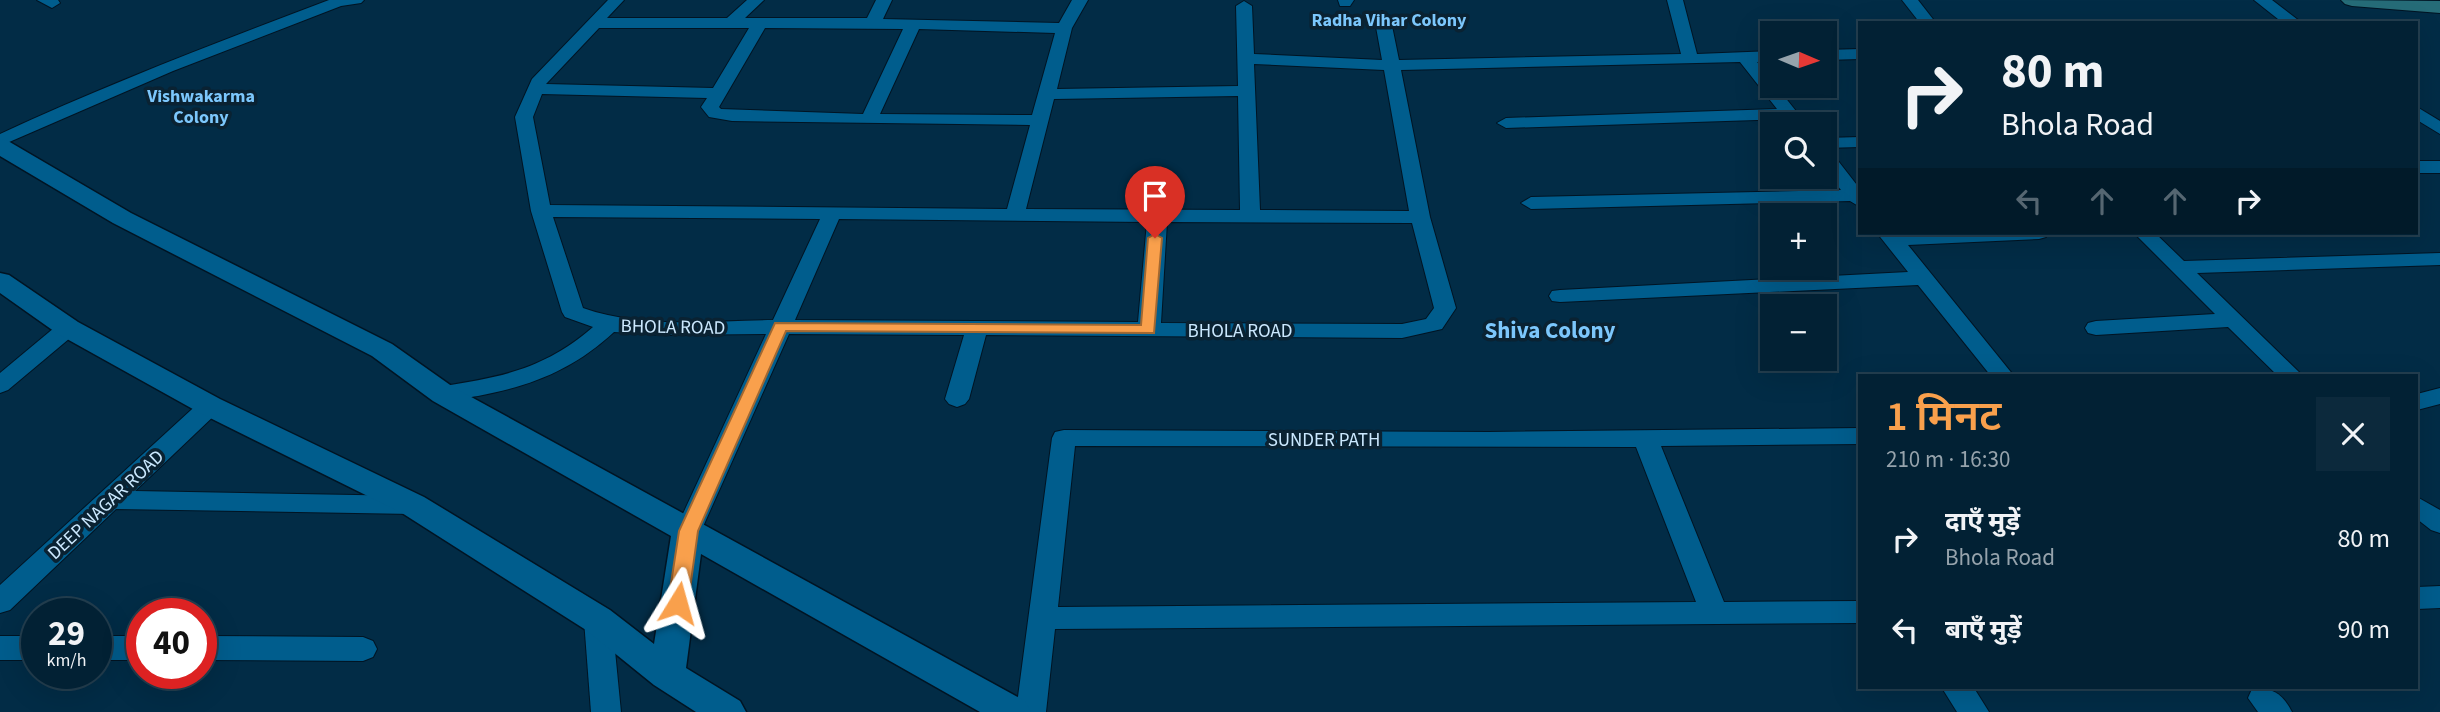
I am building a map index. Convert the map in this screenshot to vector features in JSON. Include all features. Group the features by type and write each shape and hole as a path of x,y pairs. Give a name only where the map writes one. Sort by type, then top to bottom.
{"main road":[{"path":"2352,0 2437,9"}],"street":[{"path":"0,141 90,97 190,61 216,47 338,2 356,0"},
{"path":"615,0 536,89 524,117 541,211 1420,217"},
{"path":"730,23 757,0"},
{"path":"873,23 884,0"},
{"path":"1015,215 1064,28 1080,0"},
{"path":"1675,0 1690,59"},
{"path":"1910,0 1926,21"},
{"path":"2262,0 2291,21"},
{"path":"1244,6 1250,215"},
{"name":"BHOLA ROAD","path":"541,211 573,312 609,325 663,328 1402,331 1434,324 1445,308 1420,217 1382,16"},
{"path":"593,23 873,23 1064,28"},
{"path":"760,23 710,107 715,113 869,119 1039,120"},
{"path":"869,119 913,24"},
{"path":"1838,55 1858,54"},
{"path":"1245,60 1392,65 1760,56"},
{"path":"1745,57 1788,112"},
{"path":"536,89 720,93"},
{"path":"1046,94 1246,91"},
{"path":"2418,113 2440,130"},
{"path":"1506,123 1760,119"},
{"path":"1837,143 1858,142"},
{"path":"0,146 122,218 382,350 443,394 1012,712"},
{"path":"2418,167 2440,167"},
{"path":"1837,172 1858,198"},
{"path":"1531,203 1858,198"},
{"path":"667,675 688,531 832,214"},
{"path":"1149,330 1157,215"},
{"path":"1890,236 1940,235"},
{"path":"2146,235 2289,374"},
{"path":"1890,236 2001,374"},
{"path":"2182,267 2440,259"},
{"path":"1560,296 1923,278"},
{"path":"0,281 68,328 210,406 413,505 598,620 667,675 727,712"},
{"path":"2096,328 2234,320"},
{"path":"443,394 508,383 547,372 583,350 609,325"},
{"path":"0,385 68,328"},
{"path":"957,399 977,328"},
{"path":"2418,402 2440,396"},
{"name":"DEEP NAGAR ROAD","path":"0,602 210,406"},
{"name":"SUNDER PATH","path":"1031,712 1064,438 1858,436"},
{"path":"1645,438 1714,613"},
{"path":"110,500 413,505"},
{"path":"2418,507 2440,523"},
{"path":"2418,598 2440,597"},
{"path":"1042,618 1858,612"},
{"path":"598,620 606,712"},
{"path":"0,648 21,648"},
{"path":"217,648 363,649"},
{"path":"1958,689 1974,712"}],"district":[{"name":"Radha Vihar Colony","path":"1389,20"},
{"name":"Vishwakarma Colony","path":"201,106"},
{"name":"Shiva Colony","path":"1550,330"}],"route":[{"path":"678,603 688,531 780,327 1149,330 1155,238"}]}
